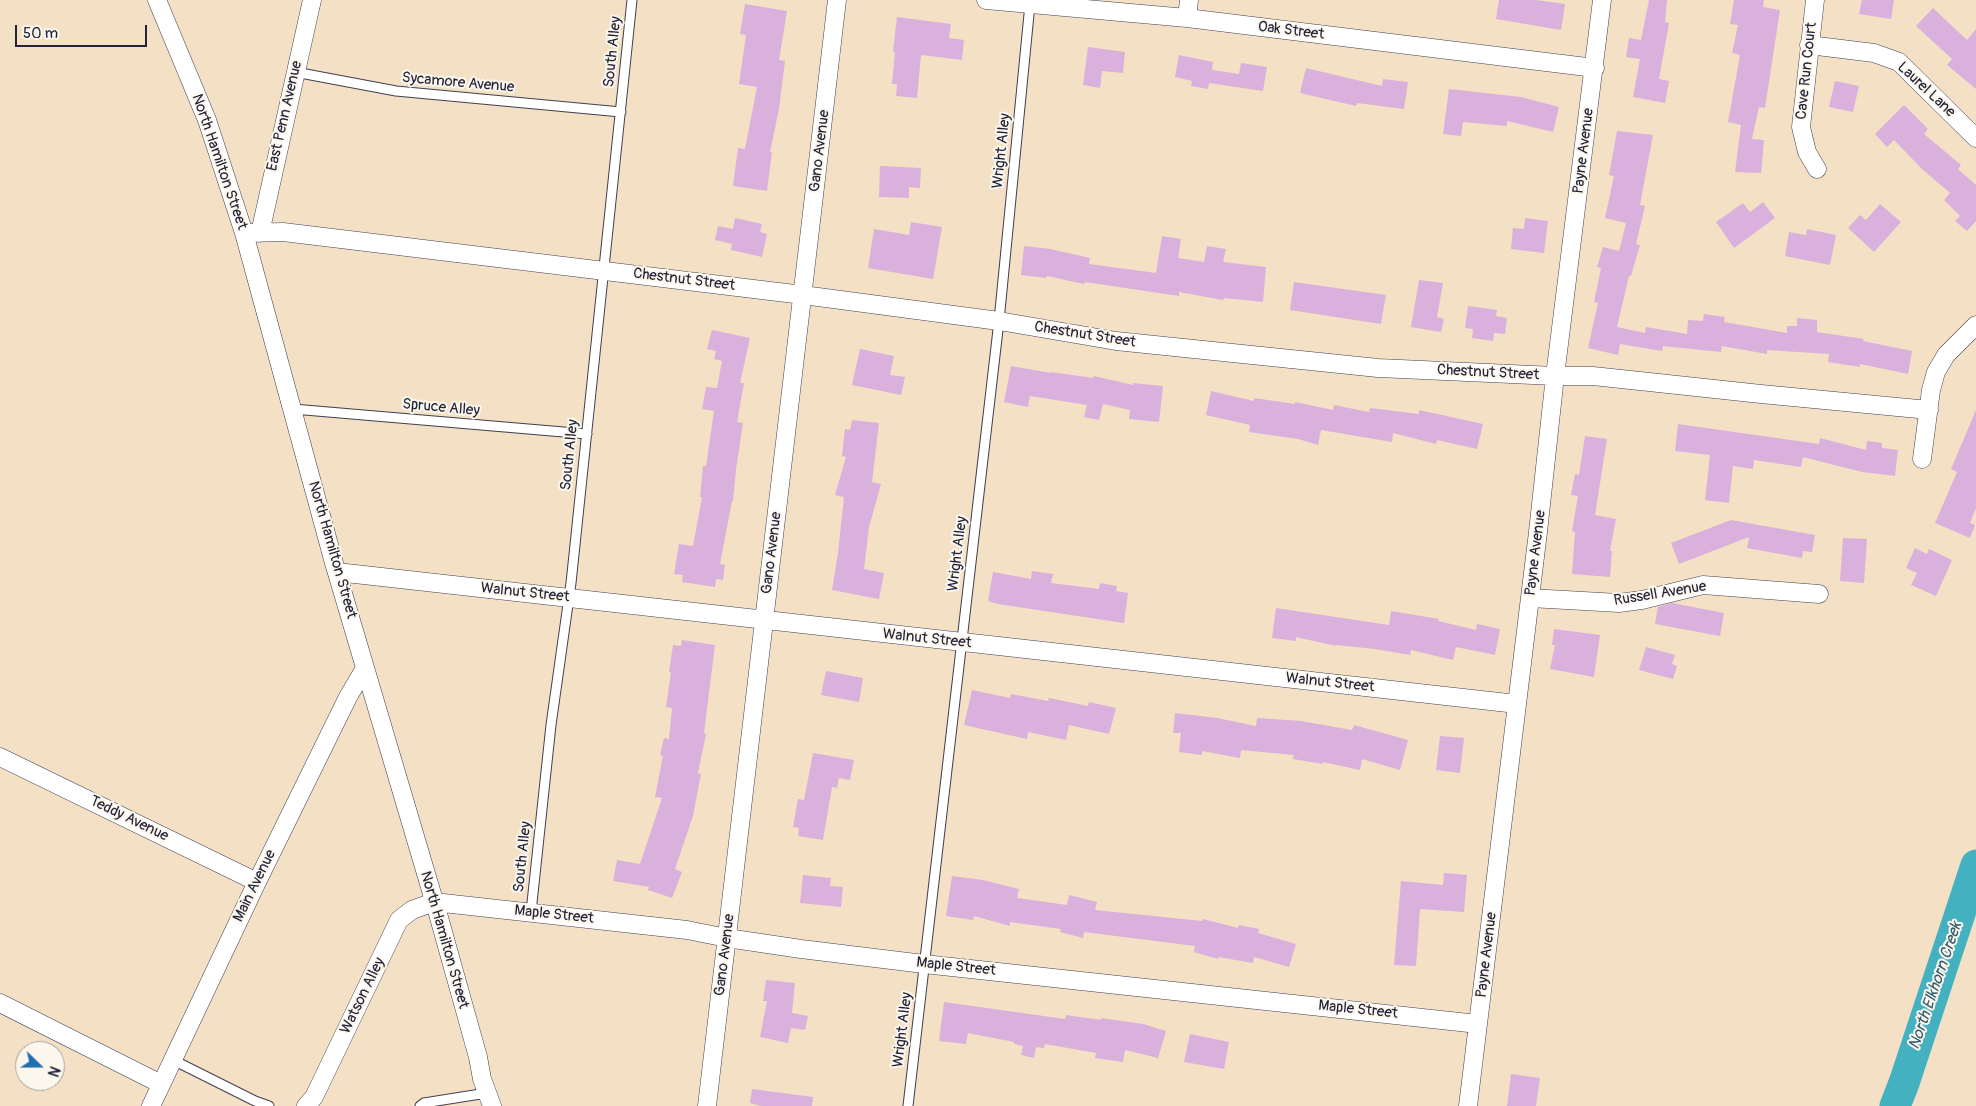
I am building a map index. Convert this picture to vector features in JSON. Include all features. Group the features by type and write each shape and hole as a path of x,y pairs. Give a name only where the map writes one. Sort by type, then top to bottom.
{"street":[{"name":"North Hamilton Street","path":"157,0 252,233 293,409 337,572 490,1100"},
{"name":"East Penn Avenue","path":"252,233 312,0"},
{"name":"Gano Avenue","path":"707,1106 837,0"},
{"name":"Oak Street","path":"986,0 1187,18 1594,68"},
{"path":"1187,18 1190,0"},
{"name":"Payne Avenue","path":"1468,1106 1602,0"},
{"name":"Cave Run Court","path":"1815,0 1801,127 1807,152 1817,169"},
{"name":"Laurel Lane","path":"1809,45 1874,53 1899,62 1976,138"},
{"name":"Chestnut Street","path":"252,233 283,232 803,295 999,321 1116,340 1378,368 1594,376 1929,410"},
{"path":"1922,459 1931,390 1936,372 1946,355 1976,325"},
{"name":"Walnut Street","path":"337,572 1517,704"},
{"name":"Russell Avenue","path":"1530,598 1618,602 1642,600 1703,585 1819,594"},
{"name":"Main Avenue","path":"151,1106 257,882 348,697 365,668"},
{"name":"Teddy Avenue","path":"0,757 257,882"},
{"name":"Maple Street","path":"434,902 687,930 728,938 924,964 1478,1024"},
{"name":"Watson Alley","path":"306,1106 314,1097 399,920 412,910 434,902"},
{"path":"0,1003 161,1084"}],"lane":[{"name":"South Alley","path":"531,912 551,724 587,434 632,0"},
{"name":"Wright Alley","path":"908,1106 999,321 1030,4"},
{"name":"Sycamore Avenue","path":"295,72 396,91 621,112"},
{"name":"Spruce Alley","path":"293,409 587,434"},
{"path":"172,1060 255,1102 268,1106"},
{"path":"420,1106 424,1102 490,1100"}],"building":[{"path":"1499,0 1536,0 1565,4 1561,30 1496,19"},
{"path":"1649,0 1667,0 1665,22 1669,23 1659,79 1669,81 1665,103 1633,97 1640,59 1626,57 1629,38 1641,40"},
{"path":"1734,0 1764,0 1763,7 1780,10 1765,108 1759,107 1752,139 1764,140 1761,173 1735,172 1741,125 1728,122 1740,55 1732,53 1738,25 1730,24"},
{"path":"1862,0 1894,0 1891,19 1859,14"},
{"path":"745,4 787,11 779,60 785,61 779,109 770,152 772,152 767,191 733,186 738,148 745,149 757,87 739,84 746,35 740,34"},
{"path":"1933,8 1967,40 1976,29 1976,89 1947,65 1952,59 1916,26"},
{"path":"897,17 951,24 949,38 964,40 962,60 921,55 917,98 896,96 897,84 892,84"},
{"path":"1088,47 1125,52 1123,73 1102,71 1100,88 1083,85"},
{"path":"1179,55 1213,62 1212,70 1239,74 1241,63 1267,67 1263,91 1209,83 1208,89 1191,86 1192,81 1175,77"},
{"path":"1306,68 1382,86 1383,79 1408,82 1404,109 1357,103 1356,106 1300,93"},
{"path":"1835,81 1859,86 1853,112 1829,107"},
{"path":"1449,89 1521,97 1559,107 1553,132 1507,121 1507,126 1463,122 1461,136 1443,134"},
{"path":"1904,105 1928,129 1924,134 1961,165 1958,169 1976,185 1976,221 1967,231 1955,221 1960,216 1944,200 1950,193 1923,170 1894,140 1887,147 1875,134"},
{"path":"1617,131 1653,135 1640,205 1645,206 1636,244 1640,245 1631,276 1629,276 1617,327 1645,333 1646,327 1687,334 1688,320 1703,321 1704,314 1725,317 1724,322 1787,333 1787,326 1797,326 1797,318 1817,320 1817,332 1864,339 1863,341 1912,351 1908,374 1860,364 1860,367 1828,362 1829,354 1767,350 1767,354 1722,346 1721,352 1663,346 1662,351 1620,344 1618,355 1588,348 1598,303 1594,302 1601,268 1597,267 1603,247 1619,251 1626,223 1605,218 1614,176 1609,175"},
{"path":"880,166 921,168 920,188 909,187 909,198 879,197"},
{"path":"1763,202 1775,218 1734,248 1716,222 1743,203 1750,212"},
{"path":"1880,204 1901,222 1874,252 1848,228 1860,215 1866,220"},
{"path":"735,218 762,224 760,232 767,234 762,257 731,250 732,244 715,240 718,226 733,229"},
{"path":"1525,218 1548,221 1544,253 1511,249 1513,228 1524,229"},
{"path":"911,222 942,227 933,279 868,268 874,229 909,235"},
{"path":"1807,229 1836,235 1830,265 1785,256 1789,232 1806,235"},
{"path":"1162,236 1181,239 1178,258 1204,262 1207,246 1226,249 1223,262 1266,267 1263,302 1224,298 1223,300 1179,292 1179,296 1085,282 1084,284 1047,276 1046,278 1021,275 1024,246 1050,249 1090,258 1089,264 1156,273"},
{"path":"1419,280 1443,283 1437,317 1444,319 1441,332 1411,327"},
{"path":"1294,282 1386,295 1381,324 1290,310"},
{"path":"1468,306 1497,310 1496,316 1507,318 1505,334 1494,333 1493,341 1472,338 1473,329 1465,328"},
{"path":"712,330 750,338 740,383 744,383 737,422 743,423 733,501 720,564 725,565 723,580 716,579 715,587 682,582 683,575 674,574 679,544 693,546 702,497 700,497 703,466 706,466 714,411 702,409 706,387 717,388 722,361 714,359 716,351 707,349"},
{"path":"860,349 894,356 890,375 905,377 901,395 852,385"},
{"path":"1011,366 1051,373 1093,378 1094,376 1133,385 1133,383 1163,386 1159,422 1129,419 1130,410 1103,404 1099,420 1084,417 1087,405 1030,396 1028,407 1004,402"},
{"path":"1211,391 1254,401 1254,398 1295,404 1295,402 1333,410 1334,405 1369,412 1370,408 1419,414 1419,410 1483,424 1477,449 1437,440 1436,444 1393,433 1392,442 1321,430 1318,445 1298,439 1249,432 1250,425 1206,415"},
{"path":"1976,410 1976,508 1970,523 1975,525 1970,538 1935,523 1957,472 1951,469"},
{"path":"852,420 879,423 872,482 881,484 869,527 864,569 884,573 879,599 832,590 844,497 835,495 846,457 842,456 845,429 850,430"},
{"path":"1678,424 1819,444 1820,438 1866,450 1867,441 1882,443 1882,448 1898,450 1895,476 1862,472 1803,457 1801,467 1754,460 1753,469 1733,466 1729,503 1705,500 1710,455 1675,451"},
{"path":"1585,436 1607,439 1595,515 1616,519 1610,551 1612,551 1610,577 1572,574 1575,532 1572,531 1578,496 1571,495 1575,474 1579,475"},
{"path":"1731,520 1815,535 1812,552 1803,551 1802,558 1747,548 1749,537 1679,564 1671,543"},
{"path":"1843,538 1867,539 1864,583 1840,581"},
{"path":"1915,548 1927,554 1929,549 1952,560 1936,596 1911,585 1917,573 1906,568"},
{"path":"1032,571 1053,574 1051,583 1099,589 1100,583 1117,586 1116,591 1128,593 1124,623 988,601 993,572 1031,579"},
{"path":"1672,603 1724,613 1720,636 1655,624 1658,607"},
{"path":"1276,608 1389,625 1391,611 1439,619 1438,621 1476,630 1477,624 1500,629 1495,655 1456,647 1453,660 1411,650 1410,655 1375,649 1336,646 1296,637 1296,641 1272,638"},
{"path":"1554,629 1600,635 1594,677 1550,669 1555,645 1552,645"},
{"path":"682,640 715,645 704,733 706,734 698,773 701,774 693,816 675,869 682,872 672,898 648,890 649,887 613,881 617,860 640,864 662,798 655,797 663,756 660,755 664,738 669,739 672,708 666,707 671,672 669,672 673,645 681,646"},
{"path":"1646,647 1675,655 1672,664 1677,666 1673,679 1639,670"},
{"path":"826,671 863,678 859,702 821,695"},
{"path":"972,690 1010,698 1011,694 1048,701 1049,698 1088,706 1089,702 1116,708 1109,734 1069,725 1066,740 1028,732 1027,739 964,725"},
{"path":"1175,713 1217,718 1256,726 1257,718 1301,721 1352,730 1354,725 1408,740 1400,770 1362,759 1360,770 1323,762 1323,764 1293,759 1294,755 1241,750 1240,758 1202,751 1202,755 1179,752 1181,733 1173,733"},
{"path":"1440,736 1464,738 1460,773 1436,770"},
{"path":"813,753 854,760 850,780 839,778 837,788 832,787 823,840 798,836 799,828 793,827 798,799 804,800"},
{"path":"1444,873 1467,875 1464,912 1420,909 1416,966 1394,965 1401,881 1443,885"},
{"path":"803,875 831,878 830,886 843,887 841,907 800,903"},
{"path":"952,876 983,880 1019,889 1017,898 1067,905 1069,895 1097,902 1095,910 1202,921 1203,919 1238,928 1239,925 1259,929 1258,933 1296,944 1289,967 1254,957 1253,963 1218,957 1218,959 1194,952 1195,946 1084,932 1083,938 1060,932 1061,929 1010,922 1010,926 974,916 973,920 946,916"},
{"path":"766,980 795,983 792,1013 808,1016 805,1030 791,1028 788,1043 760,1037 767,1001 763,1001"},
{"path":"944,1002 1065,1019 1066,1015 1101,1020 1101,1018 1143,1024 1166,1031 1158,1058 1125,1050 1123,1062 1095,1058 1096,1053 1045,1044 1044,1048 1036,1047 1034,1058 1021,1055 1023,1046 1014,1044 1014,1042 968,1033 966,1044 939,1041"},
{"path":"1190,1034 1229,1042 1224,1069 1184,1062"},
{"path":"1511,1074 1540,1078 1536,1106 1507,1106"},
{"path":"752,1089 813,1097 812,1106 761,1106 750,1103"}],"waterway":[{"name":"North Elkhorn Creek","path":"1895,1106 1976,865"}]}
